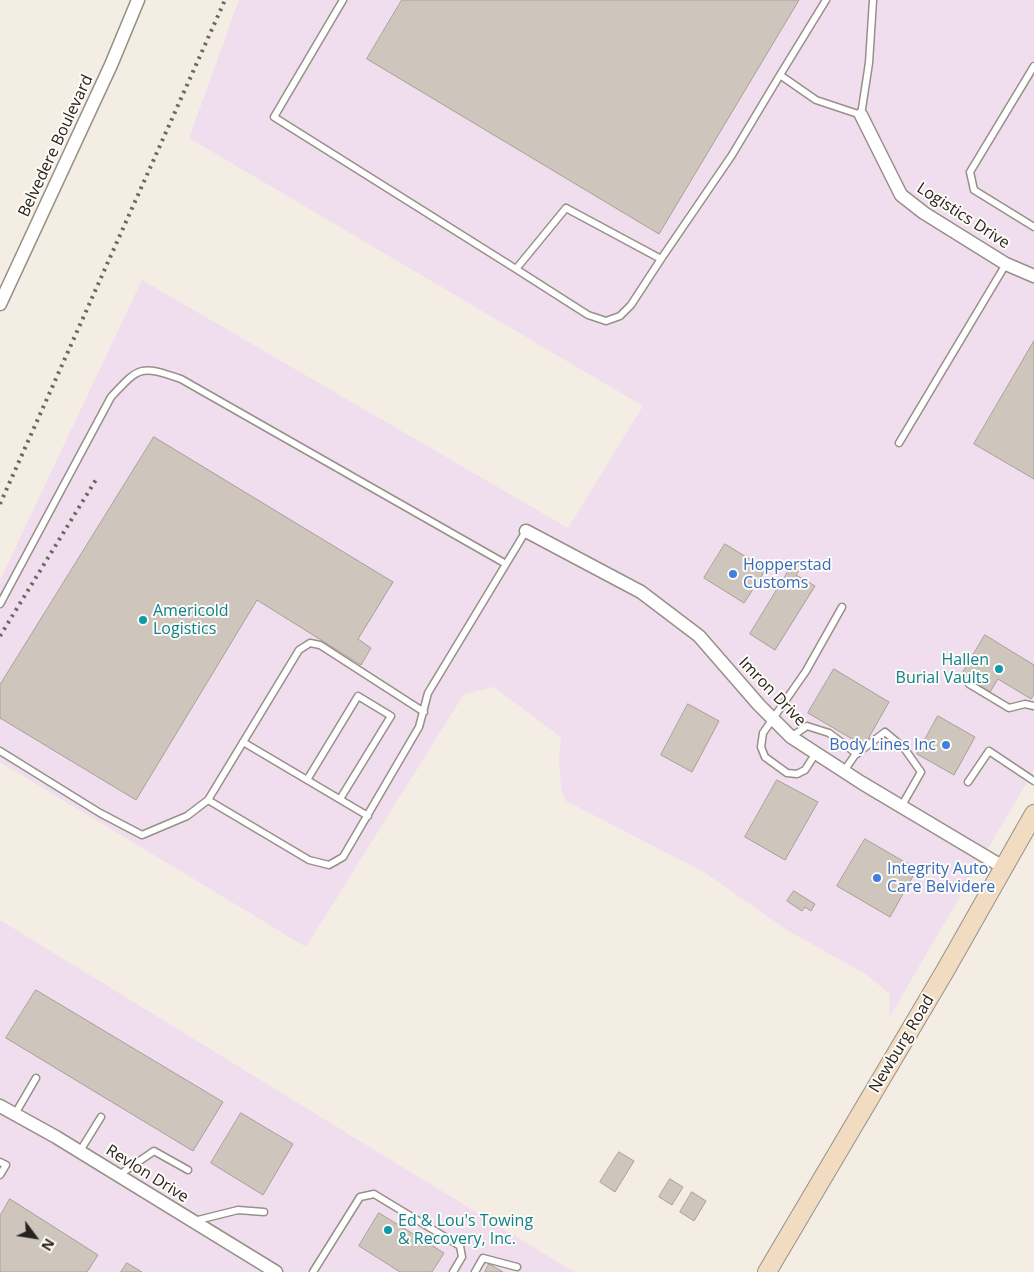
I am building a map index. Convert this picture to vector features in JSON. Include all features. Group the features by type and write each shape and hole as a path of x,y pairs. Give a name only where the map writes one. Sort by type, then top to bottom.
{"main road":[{"name":"Newburg Road","path":"767,1272 940,980 1034,814"}],"street":[{"name":"Belvedere Boulevard","path":"0,304 111,65 138,0"},
{"name":"Logistics Drive","path":"861,115 901,195 924,213 1006,264 1034,276"},
{"name":"Imron Drive","path":"526,531 641,592 699,636 791,737 901,807 1003,867"},
{"name":"Revlon Drive","path":"1,1108 80,1151 276,1272"}],"lane":[{"path":"342,0 274,117 588,315 606,320 620,316 631,305 732,155 826,0"},
{"path":"780,75 816,100 861,115 869,63 873,0"},
{"path":"1034,66 970,172 974,190 1034,227"},
{"path":"516,269 566,208 661,259"},
{"path":"899,443 1006,264"},
{"path":"0,604 112,397 133,373 153,369 181,379 506,564"},
{"path":"208,800 309,860 329,865 343,857 419,727 428,693 526,531"},
{"path":"816,754 805,770 797,774 787,773 765,757 760,747 763,733 806,672 842,607"},
{"path":"0,752 100,813 142,835 187,816 208,800 299,650 310,644 320,645 424,712"},
{"path":"969,684 1009,708 1025,704 1034,706"},
{"path":"307,780 358,696 391,716 340,799"},
{"path":"791,737 807,726 829,733 857,754"},
{"path":"844,771 857,754 885,732 904,748 921,772 901,807"},
{"path":"244,742 368,816"},
{"path":"968,782 989,751 1034,781"},
{"path":"15,1114 36,1078"},
{"path":"80,1151 101,1116"},
{"path":"118,1175 154,1151 188,1170"},
{"path":"0,1162 6,1165 0,1174"},
{"path":"313,1272 360,1197 374,1194 460,1246 462,1257 453,1272"},
{"path":"193,1221 238,1210 264,1212"},
{"path":"475,1272 483,1258 517,1267"}],"shaded area":[{"path":"239,0 1034,0 1034,770 889,1018 890,994 865,974 787,930 704,872 566,801 561,789 559,760 561,737 494,687 464,694 306,947 0,762 0,580 142,280 568,528 643,406 189,138"},
{"path":"0,920 399,1165 574,1272 0,1272"}],"building":[{"path":"402,0 799,0 659,234 367,59"},
{"path":"1034,341 1034,479 974,444"},
{"name":"Americold Logistics","path":"154,437 393,582 358,639 371,648 361,665 257,600 136,800 0,718 0,685"},
{"path":"725,544 766,569 744,603 704,578"},
{"path":"794,562 802,566 796,575 815,586 775,650 750,634"},
{"name":"Hallen Burial Vaults","path":"985,635 1034,665 1034,694 1031,699 998,679 990,692 962,674"},
{"path":"834,669 889,702 864,746 808,713"},
{"path":"688,704 719,721 692,772 661,755"},
{"name":"Body Lines Inc","path":"938,716 975,737 954,775 917,754"},
{"path":"777,780 818,802 785,860 745,837"},
{"name":"Integrity Auto Care Belvidere","path":"865,839 917,869 890,917 837,886"},
{"path":"794,891 815,904 811,911 805,907 802,911 787,901"},
{"path":"36,990 223,1102 193,1151 6,1038"},
{"path":"241,1113 293,1144 263,1195 211,1163"},
{"path":"619,1152 634,1161 615,1192 600,1182"},
{"path":"670,1179 683,1187 672,1205 659,1197"},
{"path":"692,1192 706,1201 694,1221 680,1212"},
{"path":"10,1199 98,1255 87,1272 0,1272 0,1216"},
{"name":"Ed & Lou's Towing & Recovery, Inc.","path":"379,1213 444,1253 432,1272 400,1272 359,1246"},
{"path":"127,1263 142,1272 121,1272"},
{"path":"489,1264 503,1272 485,1272"}],"railway":[{"path":"0,504 225,0"},
{"path":"0,636 97,478"}],"place":[{"name":"Hopperstad Customs","path":"733,574"},
{"name":"Americold Logistics","path":"143,620"},
{"name":"Hallen Burial Vaults","path":"999,669"},
{"name":"Body Lines Inc","path":"946,745"},
{"name":"Integrity Auto Care Belvidere","path":"877,878"},
{"name":"Ed & Lou's Towing & Recovery, Inc.","path":"388,1230"}]}
